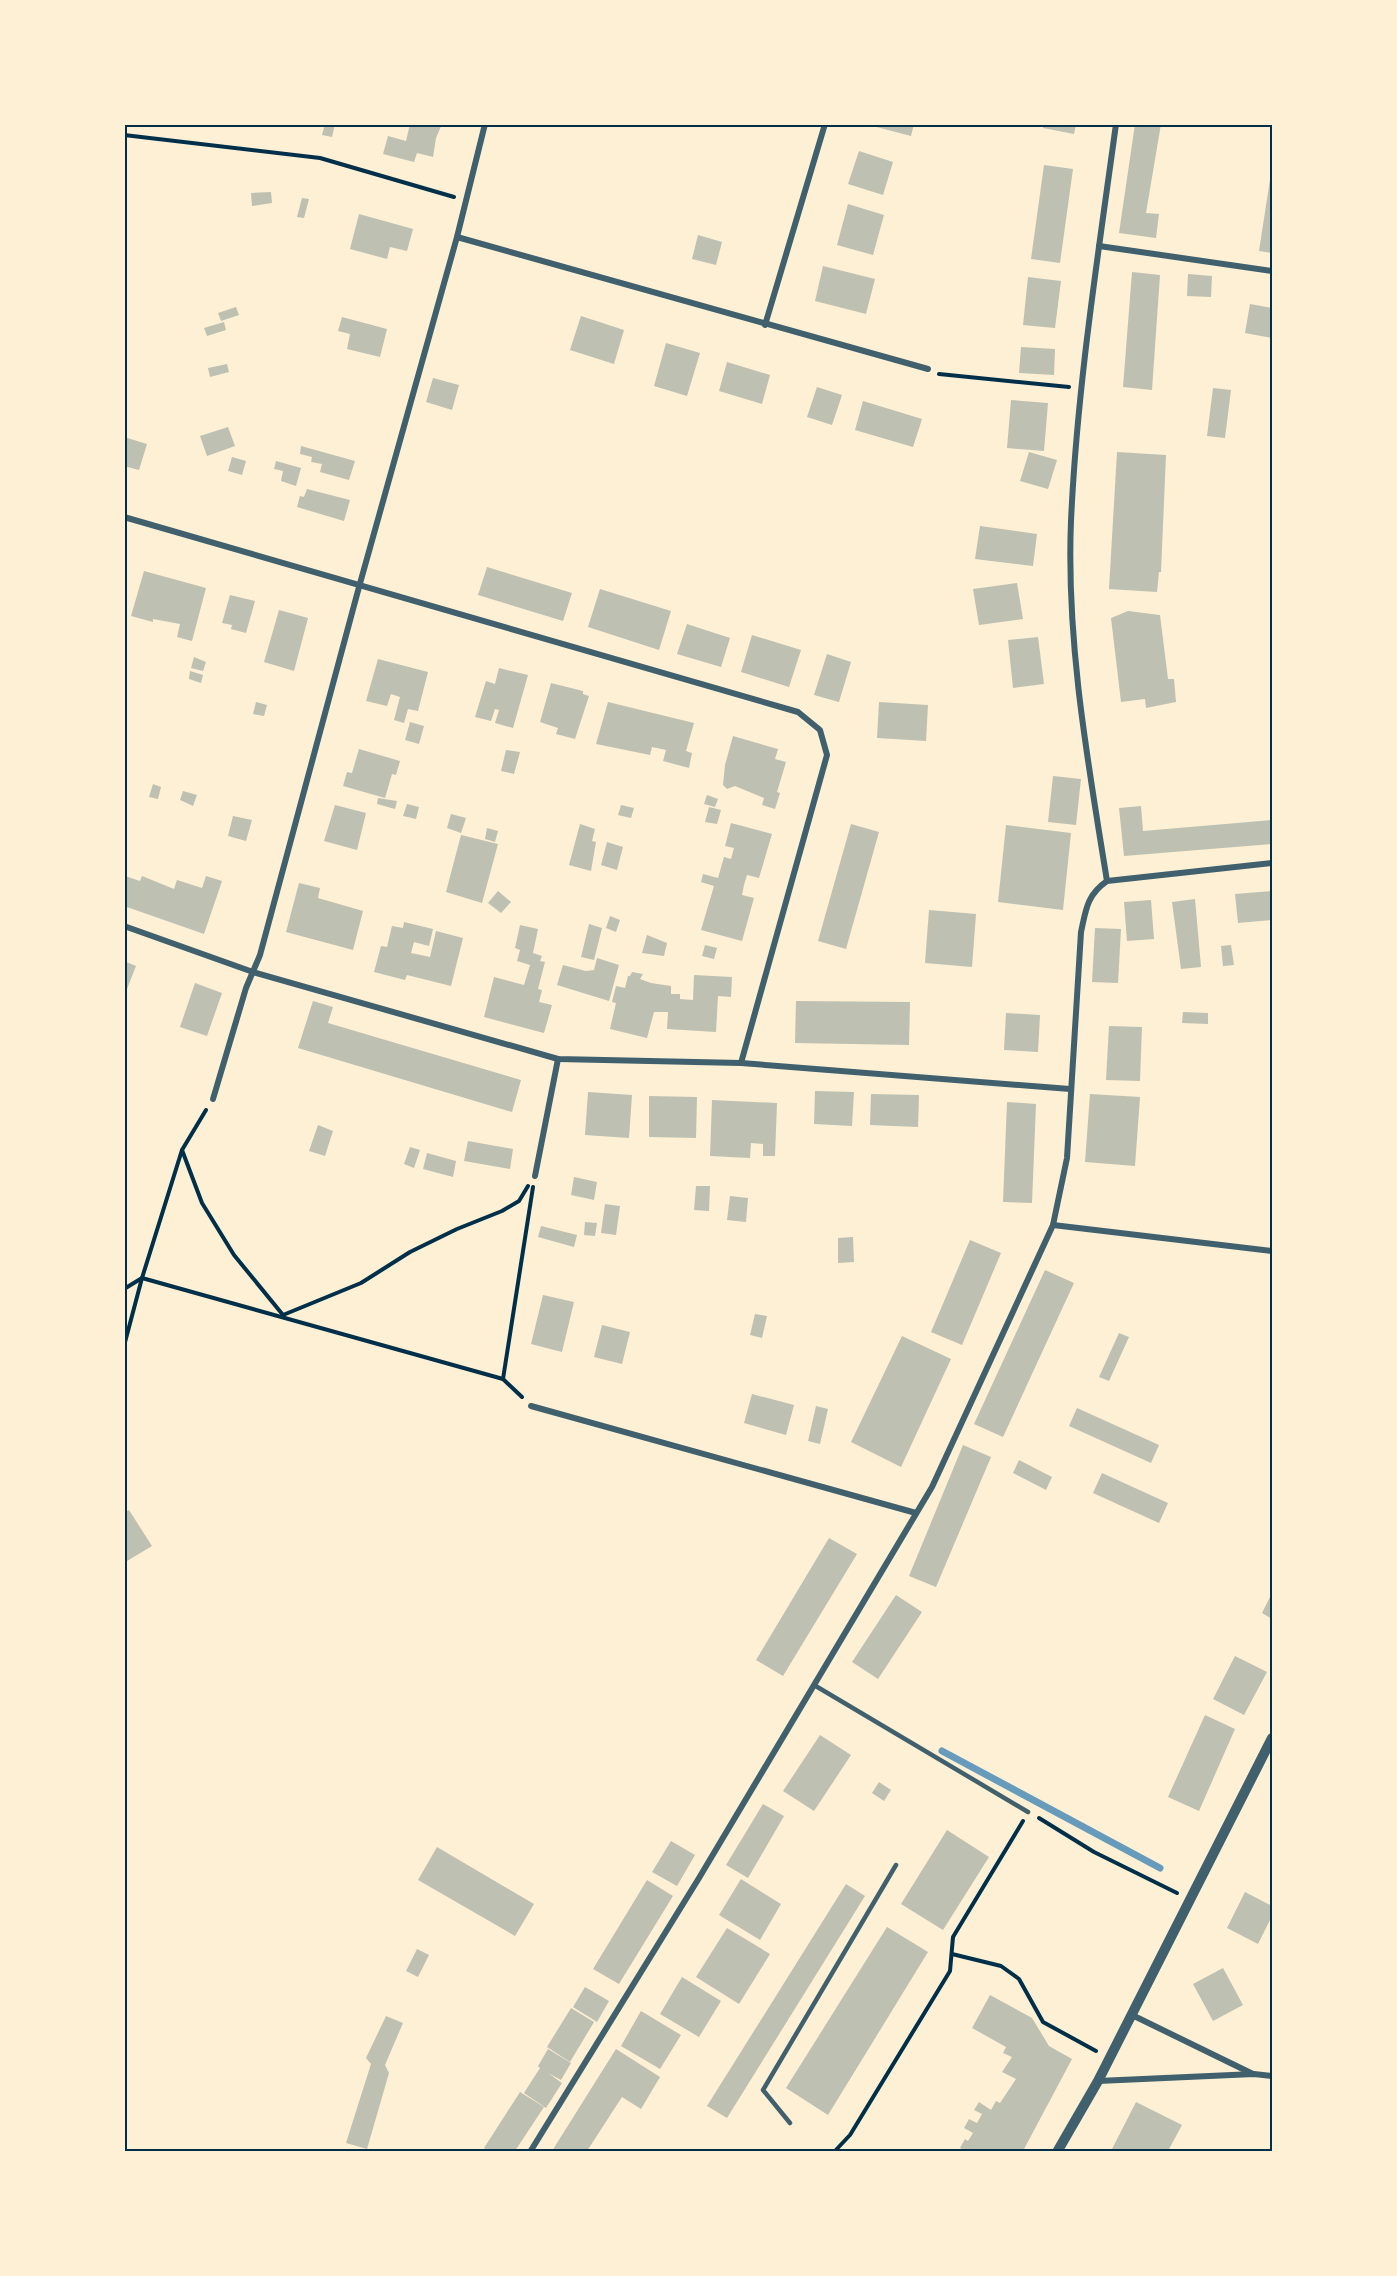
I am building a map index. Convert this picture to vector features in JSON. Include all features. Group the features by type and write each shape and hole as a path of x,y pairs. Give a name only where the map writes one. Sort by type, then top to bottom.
{"street":[{"path":"213,1099 260,955 359,587 457,237 485,124"},
{"path":"765,325 825,124"},
{"path":"1107,881 1087,761 1074,632 1071,522 1082,388 1116,124"},
{"path":"457,237 928,369"},
{"path":"1099,246 1272,271"},
{"path":"124,517 359,587 798,712 820,730 827,755 741,1063"},
{"path":"530,2151 932,1487 1053,1225 1067,1158 1082,932 1086,906 1095,889 1107,881 1272,864"},
{"path":"124,926 253,972 558,1059 741,1063 1070,1089"},
{"path":"535,1176 558,1059"},
{"path":"1053,1225 1272,1251"},
{"path":"531,1406 916,1513"},
{"path":"1057,2151 1110,2058 1272,1738"},
{"path":"1132,2015 1254,2074"},
{"path":"1098,2081 1254,2074 1272,2076"}],"lane":[{"path":"814,1685 1028,1812"},
{"path":"790,2123 764,2090 896,1865"}],"path":[{"path":"124,135 320,158 466,201"},
{"path":"928,369 945,377 1082,388"},
{"path":"124,1346 141,1278 182,1150 213,1099"},
{"path":"182,1150 202,1203 234,1255 283,1315"},
{"path":"283,1315 361,1283 410,1252 457,1229 502,1211 519,1201 535,1176"},
{"path":"503,1379 535,1176"},
{"path":"124,1288 141,1278 283,1315 503,1379 531,1406"},
{"path":"834,2151 850,2135 950,1971 953,1937 1028,1812 1094,1852 1190,1899"},
{"path":"952,1954 1001,1966 1019,1979 1043,2022 1110,2058"}],"building":[{"path":"325,124 335,124 332,137 322,135"},
{"path":"410,124 442,124 436,138 433,157 417,153 414,162 383,154 388,136 406,141"},
{"path":"865,124 914,124 911,136"},
{"path":"1043,124 1076,124 1074,134 1043,128"},
{"path":"1135,124 1161,124 1146,213 1159,214 1156,238 1119,233"},
{"path":"859,151 893,162 883,195 848,184"},
{"path":"1044,165 1073,169 1060,263 1031,259"},
{"path":"1272,173 1272,253 1259,251"},
{"path":"271,192 272,203 252,206 251,193"},
{"path":"302,198 309,199 304,218 297,217"},
{"path":"848,204 884,215 873,255 837,245"},
{"path":"359,214 413,229 407,251 390,247 387,259 350,249"},
{"path":"698,235 722,242 716,265 692,259"},
{"path":"823,266 875,279 866,314 815,301"},
{"path":"1132,272 1160,275 1152,390 1123,387"},
{"path":"1188,274 1212,276 1211,297 1187,296"},
{"path":"1028,277 1061,281 1055,328 1023,325"},
{"path":"1250,304 1272,308 1272,338 1245,333"},
{"path":"236,307 239,315 221,321 218,313"},
{"path":"581,316 624,330 614,364 570,350"},
{"path":"342,317 387,329 380,357 347,349 350,334 338,331"},
{"path":"224,322 226,330 207,336 204,328"},
{"path":"666,343 700,353 687,396 654,386"},
{"path":"1021,347 1055,349 1054,375 1019,373"},
{"path":"727,362 770,375 762,404 719,391"},
{"path":"227,364 229,372 210,377 208,368"},
{"path":"433,378 459,385 452,410 426,402"},
{"path":"817,387 842,395 832,425 807,417"},
{"path":"1213,388 1231,390 1225,438 1207,436"},
{"path":"1011,400 1048,403 1044,451 1007,448"},
{"path":"863,401 922,419 913,447 855,430"},
{"path":"228,427 235,446 207,456 200,436"},
{"path":"124,437 147,444 139,470 124,466"},
{"path":"301,446 355,461 349,480 320,472 322,464 311,462 312,457 300,454"},
{"path":"1029,452 1057,460 1048,489 1020,481"},
{"path":"1117,452 1166,455 1161,572 1159,572 1157,592 1109,589"},
{"path":"232,457 246,461 242,475 228,471"},
{"path":"276,461 301,468 296,486 281,481 283,471 274,469"},
{"path":"307,489 350,500 344,521 297,507 300,496 304,497"},
{"path":"980,526 1037,534 1033,566 975,559"},
{"path":"487,567 572,593 563,621 478,595"},
{"path":"144,571 206,588 192,641 177,637 180,624 153,619 153,622 131,616"},
{"path":"1017,583 1023,619 979,625 973,589"},
{"path":"600,589 671,611 659,650 588,627"},
{"path":"230,595 255,601 246,633 231,629 232,625 222,623"},
{"path":"279,610 308,618 294,671 264,662"},
{"path":"1128,611 1160,615 1168,679 1174,679 1176,702 1146,708 1145,699 1121,702 1111,618"},
{"path":"687,624 730,638 721,667 677,654"},
{"path":"752,635 801,650 789,687 741,672"},
{"path":"1038,637 1044,684 1013,688 1008,640"},
{"path":"827,654 851,662 839,702 814,695"},
{"path":"194,657 206,662 203,671 191,668"},
{"path":"378,659 428,672 418,711 408,709 404,723 394,720 400,697 391,694 387,706 366,701"},
{"path":"499,668 528,675 513,728 495,723 499,710 495,709 491,721 475,717 486,681 495,684"},
{"path":"190,671 203,675 201,683 189,679"},
{"path":"551,683 583,691 583,694 589,696 575,739 556,734 558,728 540,722"},
{"path":"256,702 267,705 264,716 253,714"},
{"path":"608,702 694,723 686,751 692,753 689,768 663,761 666,750 652,747 650,755 596,744"},
{"path":"879,702 928,705 926,741 877,738"},
{"path":"410,722 424,726 419,744 405,740"},
{"path":"733,736 778,749 775,759 786,762 777,792 780,793 775,809 762,805 764,798 735,786 727,789 723,785 725,765"},
{"path":"359,749 400,761 396,775 392,774 385,798 343,786 347,772 352,773"},
{"path":"506,750 520,752 514,774 501,771"},
{"path":"1053,776 1081,779 1076,825 1048,822"},
{"path":"153,784 161,787 158,799 149,797"},
{"path":"183,791 197,795 193,806 180,800"},
{"path":"707,795 718,799 715,807 704,804"},
{"path":"378,798 397,801 395,809 377,804"},
{"path":"407,804 419,807 416,819 403,816"},
{"path":"335,805 366,813 357,850 324,841"},
{"path":"621,805 634,808 631,818 618,815"},
{"path":"1141,806 1143,831 1272,820 1272,844 1124,856 1119,808"},
{"path":"709,807 721,810 717,824 705,822"},
{"path":"451,814 466,818 461,833 447,828"},
{"path":"233,816 252,820 246,841 228,836"},
{"path":"731,823 772,834 759,878 747,875 744,885 742,895 754,898 742,941 701,930 714,886 701,882 703,874 718,878 724,857 731,859 734,848 725,846"},
{"path":"580,824 595,829 592,841 596,842 591,871 569,865"},
{"path":"851,824 879,832 846,949 818,941"},
{"path":"1006,825 1071,833 1063,910 998,902"},
{"path":"487,828 498,831 495,842 485,839"},
{"path":"461,835 498,844 482,903 446,892"},
{"path":"607,842 623,847 617,870 601,865"},
{"path":"125,876 140,881 142,876 174,889 177,880 202,888 206,876 222,881 204,934 124,906"},
{"path":"299,883 320,888 318,898 363,911 353,950 286,932"},
{"path":"498,891 511,902 501,913 488,903"},
{"path":"1272,891 1272,920 1238,923 1235,894"},
{"path":"1195,899 1201,967 1181,969 1172,902"},
{"path":"1151,900 1154,939 1127,941 1124,902"},
{"path":"929,910 976,914 972,967 925,963"},
{"path":"610,916 620,920 616,932 606,928"},
{"path":"404,922 433,929 429,946 414,942 411,953 430,957 436,931 463,938 451,986 407,975 405,980 374,972 381,946 387,947 392,926 403,928"},
{"path":"589,924 602,928 594,960 581,957"},
{"path":"520,925 538,929 533,953 542,956 540,961 545,962 538,989 542,990 539,1002 552,1005 544,1033 484,1017 494,977 524,985 530,965 517,961 520,950 515,948"},
{"path":"1095,928 1121,929 1118,983 1092,982"},
{"path":"647,935 667,943 664,956 642,953"},
{"path":"705,945 717,948 714,959 702,956"},
{"path":"1231,945 1234,965 1223,966 1221,946"},
{"path":"597,958 619,965 609,1001 557,985 563,965 586,971 594,970"},
{"path":"124,961 136,966 125,994 124,994"},
{"path":"632,972 643,974 640,979 651,983 671,986 671,994 680,994 680,999 693,1000 694,975 732,977 731,997 718,996 716,1032 667,1029 668,1012 654,1012 647,1038 610,1029 616,1003 612,1002 616,986 625,988 628,976"},
{"path":"195,983 222,993 207,1036 180,1027"},
{"path":"313,1001 333,1007 328,1023 521,1080 512,1112 298,1048"},
{"path":"796,1001 910,1002 909,1045 795,1043"},
{"path":"1183,1012 1208,1013 1208,1024 1182,1023"},
{"path":"1006,1013 1040,1015 1038,1052 1004,1050"},
{"path":"1109,1026 1142,1027 1140,1081 1106,1080"},
{"path":"815,1091 854,1092 852,1126 814,1124"},
{"path":"588,1092 632,1095 629,1138 585,1135"},
{"path":"871,1094 919,1095 918,1127 870,1125"},
{"path":"1090,1094 1140,1097 1135,1166 1085,1162"},
{"path":"649,1096 697,1097 696,1138 649,1137"},
{"path":"712,1100 777,1103 775,1156 763,1156 763,1144 751,1143 750,1158 710,1156"},
{"path":"1007,1102 1036,1104 1032,1203 1003,1202"},
{"path":"318,1125 333,1131 325,1156 309,1151"},
{"path":"468,1141 513,1149 510,1169 464,1161"},
{"path":"410,1147 420,1150 414,1168 404,1164"},
{"path":"427,1153 456,1161 453,1177 423,1169"},
{"path":"574,1177 597,1182 594,1200 571,1195"},
{"path":"696,1186 710,1186 709,1211 694,1210"},
{"path":"730,1196 748,1198 746,1222 727,1220"},
{"path":"605,1204 620,1206 616,1235 601,1233"},
{"path":"585,1222 597,1223 595,1236 584,1235"},
{"path":"541,1226 577,1235 574,1247 538,1237"},
{"path":"853,1237 854,1262 838,1263 838,1238"},
{"path":"970,1240 1001,1253 962,1345 931,1332"},
{"path":"1045,1270 1074,1283 1003,1437 974,1424"},
{"path":"543,1295 574,1302 562,1352 531,1344"},
{"path":"755,1314 767,1316 762,1338 750,1335"},
{"path":"602,1325 630,1332 622,1364 594,1357"},
{"path":"1119,1333 1129,1337 1109,1381 1099,1377"},
{"path":"902,1336 951,1359 901,1467 851,1442"},
{"path":"752,1394 794,1405 786,1435 744,1423"},
{"path":"816,1406 828,1409 820,1444 808,1441"},
{"path":"1077,1408 1159,1445 1151,1463 1069,1426"},
{"path":"963,1445 991,1457 936,1587 909,1576"},
{"path":"1019,1460 1052,1477 1046,1490 1013,1473"},
{"path":"1102,1473 1168,1503 1159,1523 1093,1493"},
{"path":"129,1510 152,1546 127,1561 124,1557 124,1513"},
{"path":"829,1538 857,1554 783,1676 756,1660"},
{"path":"1272,1593 1272,1619 1262,1613"},
{"path":"896,1595 922,1612 878,1679 852,1662"},
{"path":"1235,1656 1267,1672 1244,1715 1213,1699"},
{"path":"1205,1715 1235,1729 1199,1811 1168,1797"},
{"path":"820,1735 851,1755 814,1811 783,1791"},
{"path":"879,1782 891,1790 884,1801 872,1793"},
{"path":"763,1804 784,1816 748,1878 726,1865"},
{"path":"947,1830 989,1857 943,1930 901,1904"},
{"path":"671,1841 695,1855 677,1886 652,1872"},
{"path":"437,1847 534,1904 515,1936 418,1880"},
{"path":"741,1879 781,1904 760,1940 719,1915"},
{"path":"647,1880 673,1896 619,1984 593,1969"},
{"path":"846,1884 865,1896 727,2118 707,2106"},
{"path":"1245,1892 1272,1906 1272,1916 1258,1944 1227,1928"},
{"path":"887,1927 928,1952 828,2115 786,2088"},
{"path":"727,1928 770,1954 739,2004 696,1977"},
{"path":"417,1949 429,1955 418,1977 406,1971"},
{"path":"1223,1968 1243,2005 1213,2021 1193,1984"},
{"path":"682,1977 721,2001 699,2037 660,2014"},
{"path":"585,1987 609,2001 597,2022 573,2007"},
{"path":"990,1995 1032,2018 1049,2046 1072,2059 1023,2151 966,2151 960,2148 965,2139 968,2141 973,2133 964,2128 969,2119 977,2123 982,2114 974,2110 979,2102 991,2110 996,2101 1000,2103 1016,2079 1002,2072 1012,2057 1003,2053 1006,2047 972,2028"},
{"path":"571,2008 594,2022 570,2062 547,2047"},
{"path":"641,2011 681,2035 660,2069 621,2046"},
{"path":"386,2016 403,2023 385,2065 389,2073 367,2149 346,2143 371,2064 366,2058"},
{"path":"548,2049 571,2063 561,2080 548,2073 562,2083 546,2108 524,2093 540,2068 538,2066"},
{"path":"616,2049 660,2077 641,2109 622,2097 587,2151 552,2151"},
{"path":"520,2092 544,2107 515,2151 489,2151 484,2148"},
{"path":"1136,2102 1182,2125 1168,2151 1111,2151"}],"waterway":[{"path":"942,1751 1160,1868"}]}
